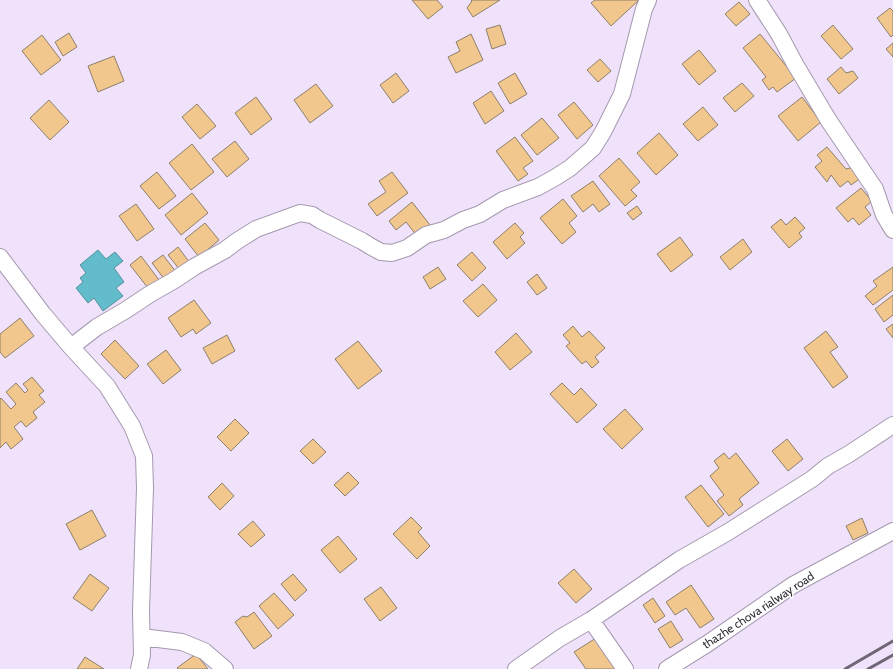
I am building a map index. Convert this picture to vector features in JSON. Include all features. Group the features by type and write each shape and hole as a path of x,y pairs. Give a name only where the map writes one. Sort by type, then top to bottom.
{"street":[{"path":"71,347 97,327 194,267 225,250 256,229 300,213 312,215 381,252 392,253 407,248 426,235 444,230 463,220 480,214 503,200 538,187 556,177 570,168 593,148 603,132 622,94 644,8 648,0"},
{"path":"757,0 779,34 829,121 875,189 884,215 893,230"},
{"path":"0,257 39,309 107,386 132,426 144,456 145,488 141,611 142,655 138,669"},
{"path":"516,669 560,638 591,620 679,560 812,479 828,466 893,425"},
{"name":"thazhe chova rialway road","path":"667,669 707,644 793,585 893,531"},
{"path":"591,620 625,669"},
{"path":"142,638 182,642 204,651 225,669"}],"water":[{"path":"98,250 106,259 115,252 123,261 114,268 124,282 116,288 123,296 103,311 94,298 88,303 76,288 83,282 80,278 86,273 80,265"}],"building":[{"path":"412,0 437,0 443,7 428,19"},
{"path":"471,0 500,0 473,17 467,8 472,1"},
{"path":"595,0 639,0 611,26 591,3"},
{"path":"739,2 750,14 736,26 725,14"},
{"path":"890,8 893,11 893,35 891,37 877,18"},
{"path":"500,25 506,44 492,49 486,29"},
{"path":"833,25 853,49 841,59 821,36"},
{"path":"69,33 77,47 63,56 55,42"},
{"path":"471,34 483,60 456,73 448,57 460,51 456,42"},
{"path":"760,34 796,78 777,92 773,87 769,90 762,80 766,77 743,48"},
{"path":"42,35 61,60 41,75 22,51"},
{"path":"893,43 893,57 886,49"},
{"path":"699,50 716,71 699,85 682,64"},
{"path":"114,56 124,81 98,92 88,66"},
{"path":"600,59 611,71 598,82 587,70"},
{"path":"841,67 846,73 853,71 858,78 839,94 827,79"},
{"path":"396,73 409,91 393,103 380,85"},
{"path":"515,73 527,94 510,104 498,83"},
{"path":"742,83 754,96 735,112 723,98"},
{"path":"316,84 333,106 310,123 294,100"},
{"path":"491,91 504,111 485,124 473,103"},
{"path":"256,97 272,119 251,135 235,113"},
{"path":"802,97 821,122 798,141 778,116"},
{"path":"49,100 69,122 50,140 30,118"},
{"path":"574,102 593,125 577,139 558,115"},
{"path":"197,104 216,126 200,139 182,117"},
{"path":"703,107 718,125 698,141 683,124"},
{"path":"542,118 559,138 537,155 521,135"},
{"path":"659,133 678,155 656,175 637,153"},
{"path":"515,137 533,161 523,168 528,174 518,181 496,151"},
{"path":"235,141 249,159 227,177 212,159"},
{"path":"192,144 214,172 191,190 169,163"},
{"path":"827,147 846,169 854,167 862,177 851,185 848,181 840,187 831,175 827,182 815,167 822,161 817,155"},
{"path":"619,158 640,182 631,190 637,196 625,206 599,176"},
{"path":"157,172 176,196 159,209 140,186"},
{"path":"392,172 408,193 377,216 368,204 386,192 379,181"},
{"path":"593,181 610,204 599,212 593,204 583,212 571,196"},
{"path":"861,188 872,201 865,207 871,215 859,225 853,218 848,222 836,208"},
{"path":"192,193 208,213 181,235 165,215"},
{"path":"563,199 577,216 569,223 576,232 562,244 540,218"},
{"path":"412,202 430,225 417,236 406,222 396,230 389,221"},
{"path":"136,204 154,229 137,241 119,216"},
{"path":"637,206 642,213 633,220 627,213"},
{"path":"795,217 805,228 799,233 802,237 789,248 771,227 781,219 786,225"},
{"path":"205,223 219,240 199,257 185,239"},
{"path":"515,223 524,233 520,237 525,243 507,259 493,242"},
{"path":"680,237 693,255 671,272 657,254"},
{"path":"743,239 752,252 730,270 720,257"},
{"path":"178,247 190,263 180,270 168,255"},
{"path":"472,252 486,268 472,281 457,265"},
{"path":"163,255 176,272 165,280 152,263"},
{"path":"141,256 159,280 148,288 130,265"},
{"path":"438,267 446,279 430,289 423,277"},
{"path":"893,267 893,290 873,305 865,296 877,286 873,281"},
{"path":"537,274 547,288 537,295 527,282"},
{"path":"483,284 497,300 478,317 463,301"},
{"path":"893,295 893,315 884,322 875,309"},
{"path":"194,300 211,323 196,334 193,329 181,337 168,318"},
{"path":"20,318 34,336 5,358 0,352 0,334"},
{"path":"893,324 893,338 886,329"},
{"path":"573,326 582,337 589,331 605,348 595,357 599,362 592,368 586,361 582,364 566,346 570,343 563,335"},
{"path":"826,331 838,347 830,352 848,377 833,388 804,348"},
{"path":"516,333 532,352 510,370 495,352"},
{"path":"227,335 235,351 212,364 203,348"},
{"path":"115,340 139,366 125,379 101,354"},
{"path":"358,341 382,371 358,389 335,359"},
{"path":"166,350 181,370 163,384 147,364"},
{"path":"32,377 44,391 39,395 45,402 33,412 37,418 26,427 21,421 14,427 23,439 11,449 6,442 0,448 0,399 1,398 11,409 16,404 6,392 16,383 25,393 28,390 23,384"},
{"path":"562,383 574,395 581,388 597,405 577,423 550,394"},
{"path":"625,409 643,429 622,449 603,429"},
{"path":"235,419 249,433 231,451 217,437"},
{"path":"313,439 326,452 313,464 300,451"},
{"path":"787,439 803,459 788,471 772,451"},
{"path":"724,453 729,459 736,453 759,483 739,499 743,505 729,516 717,501 724,495 710,476 719,468 714,461"},
{"path":"348,472 359,483 345,496 334,485"},
{"path":"222,483 234,496 220,510 208,497"},
{"path":"701,485 724,514 708,527 685,497"},
{"path":"92,510 106,536 80,550 66,524"},
{"path":"411,517 422,528 418,532 430,546 417,559 393,534"},
{"path":"862,518 868,533 853,540 846,526"},
{"path":"253,521 265,535 251,547 238,534"},
{"path":"338,536 357,559 340,573 321,550"},
{"path":"574,569 592,589 576,603 558,583"},
{"path":"90,574 109,588 92,611 73,598"},
{"path":"293,574 307,590 295,601 281,584"},
{"path":"691,585 714,619 700,628 686,608 675,615 666,602"},
{"path":"381,587 397,608 380,621 364,599"},
{"path":"274,593 294,615 278,629 259,606"},
{"path":"653,598 665,616 655,623 643,605"},
{"path":"254,612 272,636 254,649 235,622 243,616 247,617"},
{"path":"671,621 683,640 670,648 658,629"},
{"path":"596,638 616,669 586,669 574,652"},
{"path":"196,654 208,669 177,668"},
{"path":"85,657 104,669 77,669"}],"railway":[{"path":"845,669 893,641"},
{"path":"868,669 893,655"}]}
